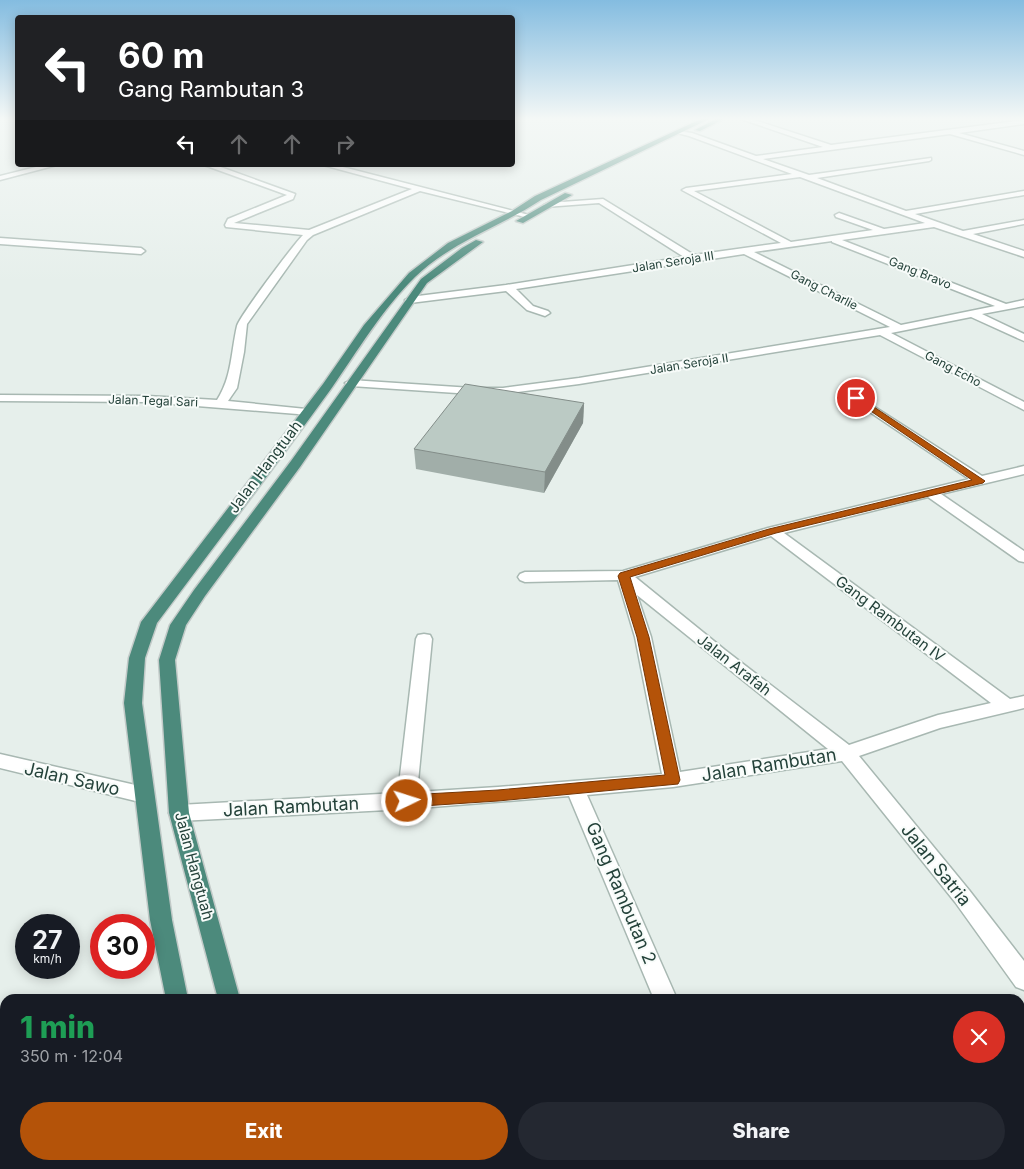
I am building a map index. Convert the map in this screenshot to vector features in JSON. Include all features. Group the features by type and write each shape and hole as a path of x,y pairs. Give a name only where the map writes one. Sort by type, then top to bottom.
{"highway":[{"name":"Jalan Hangtuah","path":"175,994 161,920 133,703 137,658 148,622 306,413 368,327 412,275 452,246 515,213 538,198 593,174"},
{"name":"Jalan Hangtuah","path":"228,994 178,813 167,660 178,625 205,585 296,464 424,281 465,250 608,174"},
{"path":"368,327 389,330"}],"street":[{"path":"0,178 18,174"},
{"path":"232,174 291,194 290,197 231,221 229,225 310,233"},
{"path":"362,174 529,216"},
{"path":"799,174 906,214 1024,254"},
{"path":"791,245 686,190 825,174"},
{"path":"220,403 230,388 239,352 242,324 267,293 304,238 310,233 420,188"},
{"path":"906,214 1024,193"},
{"path":"548,206 600,201 692,258"},
{"path":"839,214 884,231"},
{"path":"963,234 1024,222"},
{"name":"Jalan Seroja III","path":"410,300 506,288 692,258 747,252 935,224"},
{"name":"Gang Bravo","path":"834,239 1006,307"},
{"path":"0,241 141,251"},
{"name":"Gang Charlie","path":"747,252 900,328"},
{"path":"506,288 511,289 530,308 545,312"},
{"name":"Jalan Seroja II","path":"351,383 472,391 503,391 579,382 881,332 1024,303"},
{"path":"973,314 1024,338"},
{"name":"Gang Echo","path":"881,332 1024,407"},
{"name":"Jalan Tegal Sari","path":"0,398 147,399 220,403 306,413"},
{"path":"856,398 980,481"},
{"path":"525,577 586,574 624,576 773,531 1024,470"},
{"path":"930,493 1024,558"},
{"name":"Gang Rambutan IV","path":"773,531 1015,704"},
{"path":"624,576 643,637 673,780"},
{"name":"Jalan Arafah","path":"624,576 719,654 846,752"},
{"path":"407,801 424,638"},
{"name":"Jalan Rambutan","path":"178,813 407,801 673,780 846,752 938,722 1015,704"},
{"name":"Jalan Satria","path":"846,752 962,896 1024,979"},
{"name":"Jalan Sawo","path":"0,762 144,796"},
{"name":"Gang Rambutan 2","path":"575,788 664,994"}],"building":[{"path":"465,384 584,403 545,472 414,449"}],"route":[{"path":"407,801 673,780 643,637 624,576 773,531 980,481 856,398"}]}
